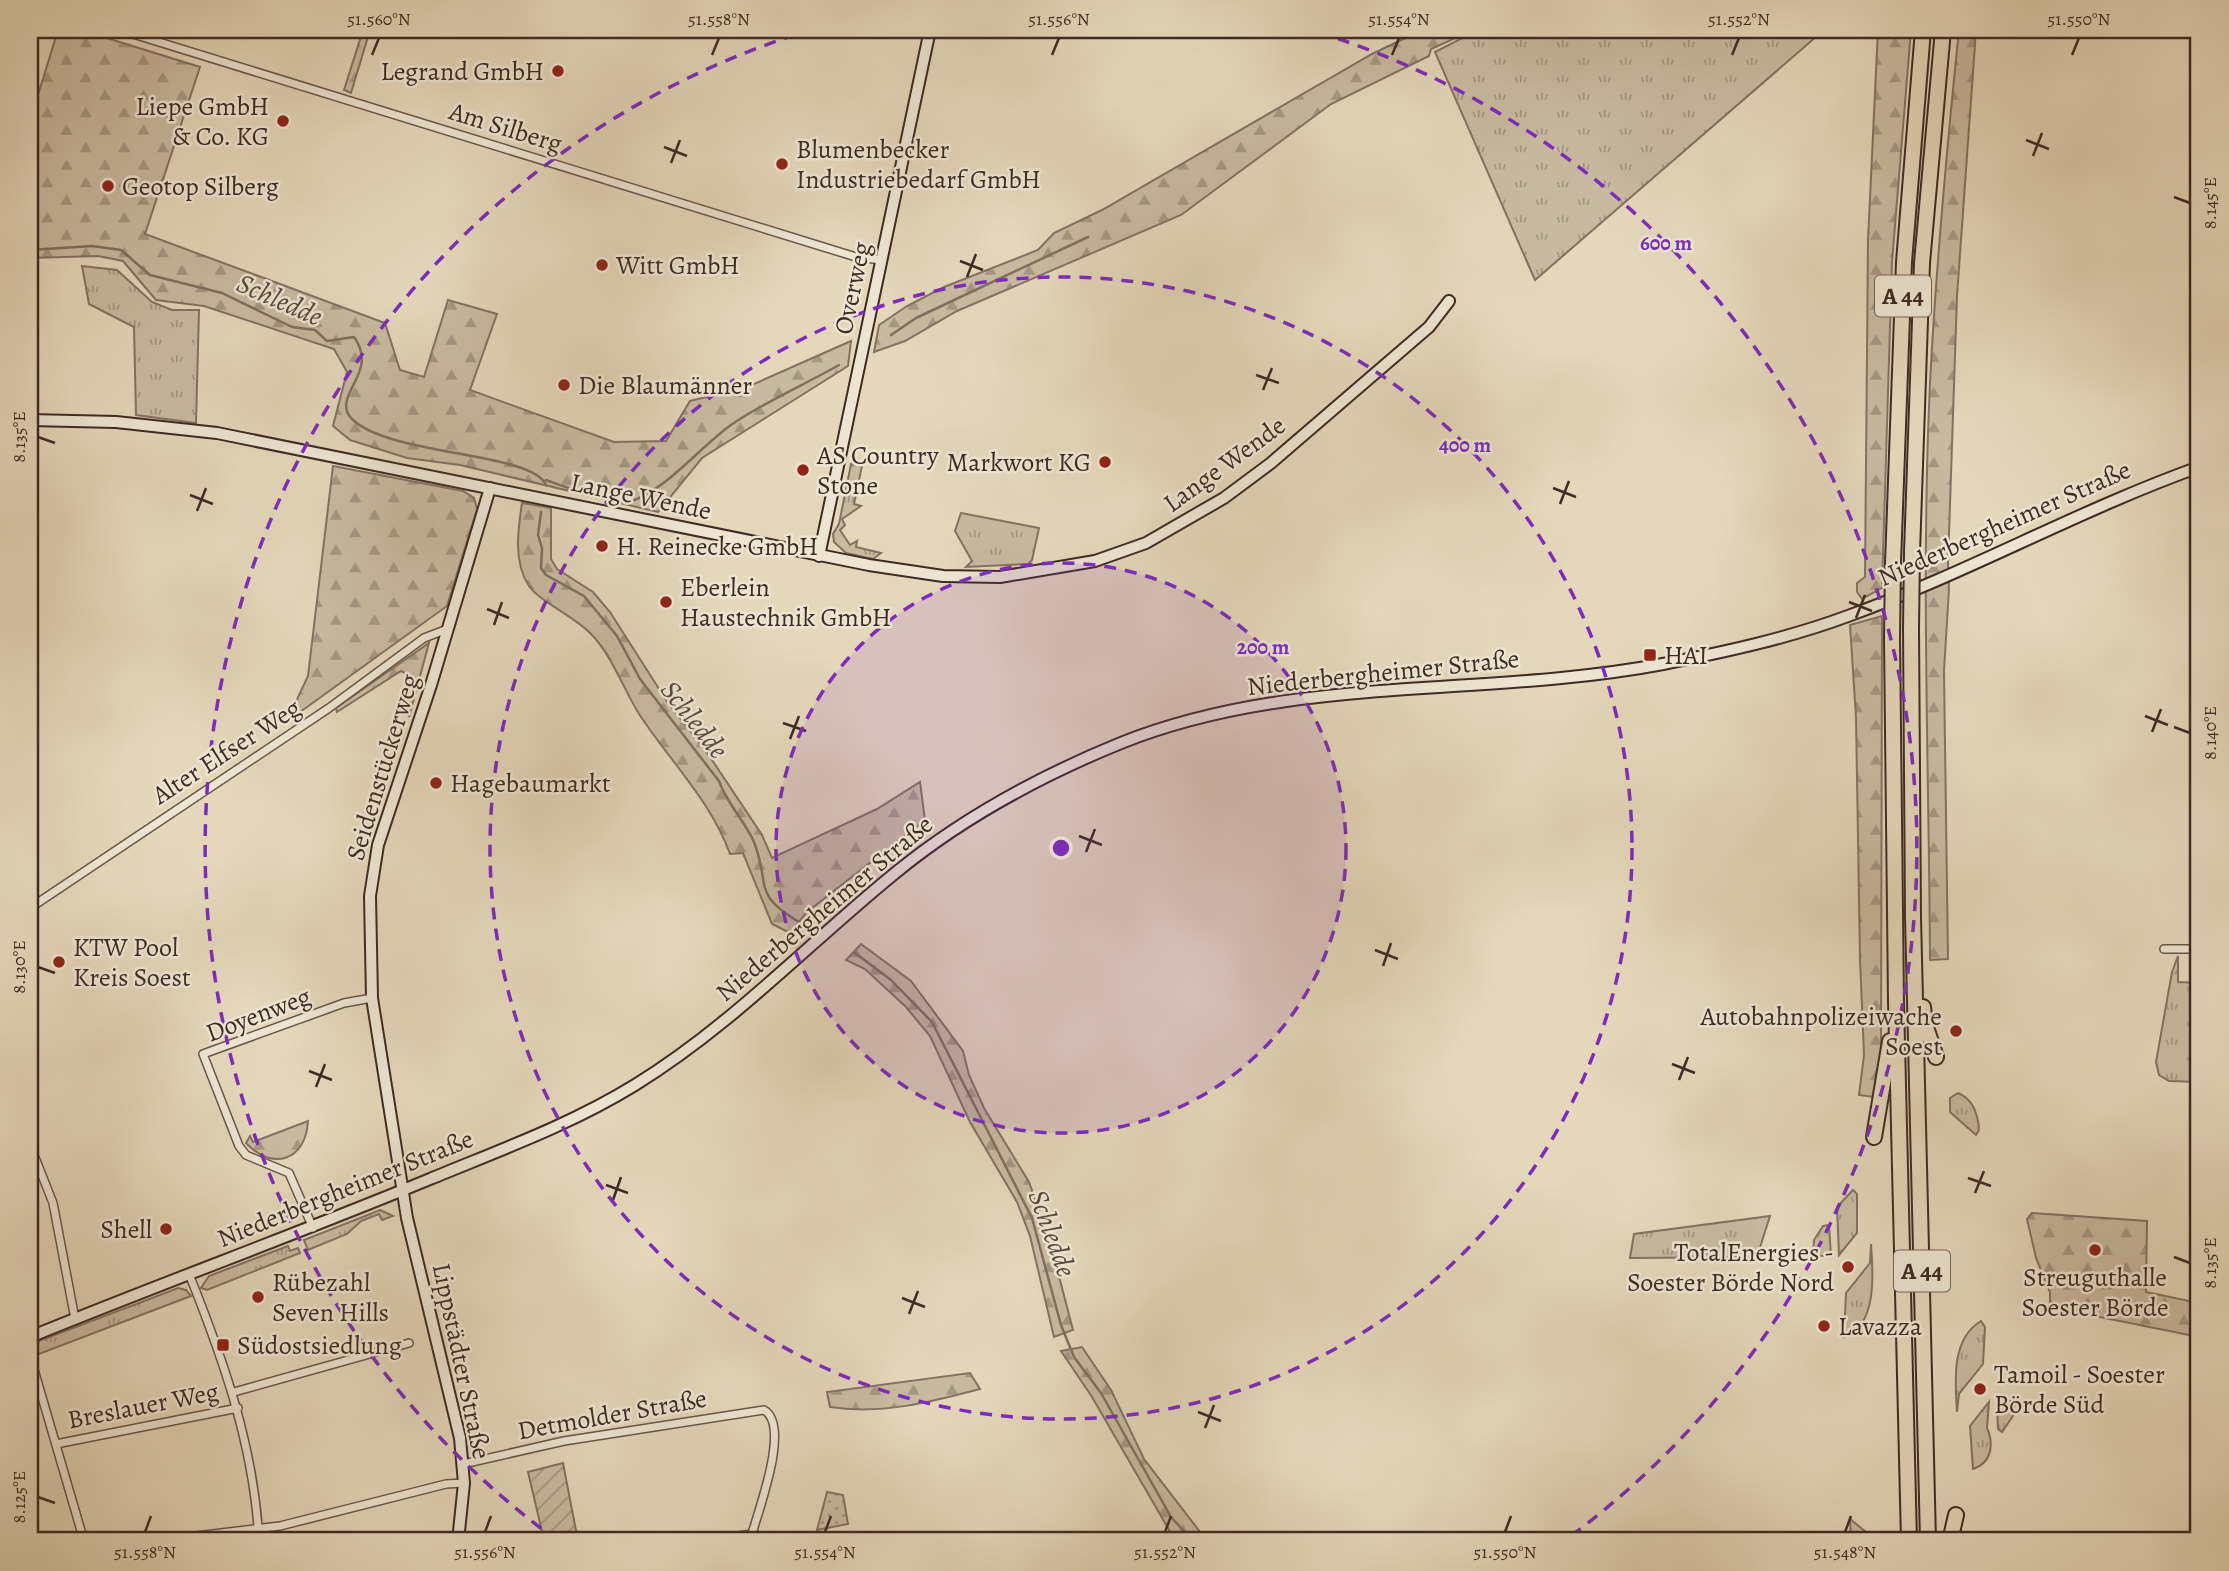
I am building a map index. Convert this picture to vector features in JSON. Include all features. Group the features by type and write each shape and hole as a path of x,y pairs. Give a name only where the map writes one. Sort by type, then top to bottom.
{"highway":[{"name":"A 44","path":"1909,1541 1896,1002 1892,638 1904,262 1923,30"},
{"name":"A 44","path":"1928,1541 1919,1001 1914,945 1911,629 1922,263 1943,30"},
{"path":"1919,1001 1936,1057"},
{"path":"1874,1137 1896,1002"},
{"path":"1950,1541 1956,1515"}],"street":[{"name":"Am Silberg","path":"120,30 856,257 882,260"},
{"name":"Overweg","path":"820,556 930,30"},
{"name":"Lange Wende","path":"30,421 116,422 217,433 820,556 918,573 1000,577 1095,561 1146,543 1224,498 1270,463 1429,327 1449,301"},
{"name":"Niederbergheimer Straße","path":"30,1337 540,1136 640,1082 718,1027 895,873 947,833 1029,784 1129,740 1199,719 1282,701 1623,670 1735,649 1844,617 2128,494 2199,467"},
{"name":"Seidenstückerweg","path":"403,1191 372,998 370,896 378,845 490,488"},
{"name":"Alter Elfser Weg","path":"30,908 329,708 424,638 446,630"},
{"path":"2164,949 2199,949"},
{"name":"Doyenweg","path":"313,1227 289,1173 246,1156 239,1146 203,1054 344,1003 372,998"},
{"path":"30,1145 53,1203 75,1319"},
{"name":"Lippstädter Straße","path":"403,1191 455,1413 463,1464 464,1483 457,1541"},
{"path":"189,1274 234,1392 257,1508 259,1541"},
{"path":"234,1392 409,1343"},
{"path":"30,1356 84,1541"},
{"name":"Breslauer Weg","path":"56,1444 237,1408"},
{"name":"Detmolder Straße","path":"463,1464 564,1441 761,1409 769,1413 775,1444 751,1538"},
{"path":"154,1541 258,1530 446,1484 464,1483"},
{"path":"707,1541 751,1538 778,1541"}],"green space":[{"path":"58,30 81,30 200,67 145,234 385,323 400,370 424,377 448,300 497,314 470,390 614,442 666,441 690,401 745,388 851,341 848,366 702,458 658,512 460,465 407,458 350,440 333,426 347,372 334,349 204,306 156,300 123,261 98,256 30,258 30,121"},
{"path":"363,30 370,30 351,93 344,90"},
{"path":"1422,30 1473,30 1431,49 1429,56 1331,104 1181,215 957,311 905,341 874,352 879,325 907,306 944,287 1038,250 1054,233 1102,210 1372,54"},
{"path":"1478,30 1824,30 1535,280 1435,52"},
{"path":"1878,30 1911,30 1892,262 1882,588 1862,599 1857,592 1857,583 1865,577 1868,240"},
{"path":"1959,30 1976,30 1957,296 1949,589 1944,671 1948,959 1930,960 1927,455 1939,250"},
{"path":"82,266 117,270 152,302 172,310 199,310 196,423 136,415 134,327 89,304"},
{"path":"851,464 862,466 854,504 861,506 842,519 845,525 840,530 850,545 857,541 856,547 881,553 873,559 846,553 834,542 833,534 839,524"},
{"path":"333,466 463,491 474,498 477,509 447,606 296,715 293,708 308,676"},
{"path":"522,503 551,508 551,559 557,569 593,592 610,612 668,703 708,754 762,835 772,858 877,809 920,782 925,820 807,912 790,933 772,924 743,853 730,854 713,817 641,717 599,644 585,628 529,586 519,556 518,534"},
{"path":"961,513 1039,528 1032,560 1028,564 966,567 972,561 955,531"},
{"path":"1882,616 1881,1057 1874,1097 1859,1095 1864,1055 1856,717 1850,625"},
{"path":"429,643 409,717 405,673 401,671 337,712 336,708"},
{"path":"861,944 911,981 963,1051 969,1075 984,1108 1029,1182 1049,1238 1073,1330 1054,1337 1030,1236 1017,1202 970,1122 930,1036 906,1007 865,969 846,960"},
{"path":"2178,956 2178,982 2199,983 2199,1082 2169,1081 2159,1075 2156,1062 2172,972"},
{"path":"1958,1093 1974,1108 1979,1130 1976,1135 1950,1112 1950,1098"},
{"path":"308,1121 301,1145 295,1153 286,1157 267,1157 246,1143 250,1136 253,1142"},
{"path":"1853,1190 1857,1194 1857,1233 1839,1255 1837,1207"},
{"path":"380,1210 393,1216 382,1220 379,1214 361,1221 347,1234 308,1250 304,1240"},
{"path":"2032,1213 2147,1221 2146,1292 2199,1303 2199,1337 2050,1307 2050,1292 2036,1258 2027,1219"},
{"path":"1770,1216 1756,1260 1753,1257 1630,1258 1634,1234"},
{"path":"1829,1225 1831,1256 1813,1256 1814,1240 1823,1226"},
{"path":"1871,1244 1872,1282 1868,1310 1855,1331 1844,1337 1846,1293 1870,1263"},
{"path":"288,1246 290,1251 298,1248 300,1253 207,1290 201,1288 209,1276"},
{"path":"178,1288 186,1290 191,1296 39,1354 34,1351 39,1341"},
{"path":"1981,1321 1985,1327 1983,1364 1959,1394 1957,1412 1956,1374 1960,1350 1964,1338"},
{"path":"1082,1347 1111,1390 1144,1459 1207,1541 1179,1541 1172,1535 1092,1397 1061,1351"},
{"path":"970,1373 980,1389 906,1406 868,1409 830,1407 827,1392"},
{"path":"1997,1401 2015,1401 2013,1416 2002,1432 1998,1429"},
{"path":"1989,1402 1987,1428 1990,1451 1985,1461 1973,1469 1970,1426"},
{"path":"563,1463 578,1541 540,1541 544,1540 528,1472"},
{"path":"827,1492 843,1495 848,1524 817,1530"},
{"path":"1850,1519 1877,1541 1851,1541"}],"waterway":[{"path":"891,335 916,318 1088,237"},
{"name":"Schledde","path":"30,250 92,246 121,250 150,275 222,293 292,327 315,330 327,341 354,337 361,350 362,362 346,402 347,411 353,420 372,432 398,441 515,466 535,474 546,485"},
{"path":"546,480 611,501 628,502 641,498 667,480 731,425 839,365"},
{"name":"Schledde","path":"541,512 538,535 542,548 541,568 546,575 584,596 617,636 640,679 719,781 750,834 759,857 768,896 799,922"},
{"name":"Schledde","path":"855,953 891,980 932,1022 1032,1218 1061,1325 1074,1357 1101,1393 1171,1517 1193,1541"}],"place":[{"name":"Legrand GmbH","path":"558,71"},
{"name":"Liepe GmbH & Co. KG","path":"283,121"},
{"name":"Blumenbecker Industriebedarf GmbH","path":"782,164"},
{"name":"Geotop Silberg","path":"108,186"},
{"name":"Witt GmbH","path":"602,265"},
{"name":"Die Blaumänner","path":"564,385"},
{"name":"Markwort KG","path":"1105,462"},
{"name":"AS Country Stone","path":"803,470"},
{"name":"H. Reinecke GmbH","path":"602,546"},
{"name":"Eberlein Haustechnik GmbH","path":"666,602"},
{"name":"HAI","path":"1650,655"},
{"name":"Hagebaumarkt","path":"436,783"},
{"name":"KTW Pool Kreis Soest","path":"59,962"},
{"name":"Autobahnpolizeiwache Soest","path":"1956,1031"},
{"name":"Shell","path":"166,1229"},
{"name":"Streuguthalle Soester Börde","path":"2095,1250"},
{"name":"TotalEnergies - Soester Börde Nord","path":"1848,1267"},
{"name":"Rübezahl Seven Hills","path":"258,1297"},
{"name":"Lavazza","path":"1824,1326"},
{"name":"Südostsiedlung","path":"223,1345"},
{"name":"Tamoil - Soester Börde Süd","path":"1980,1389"}]}
